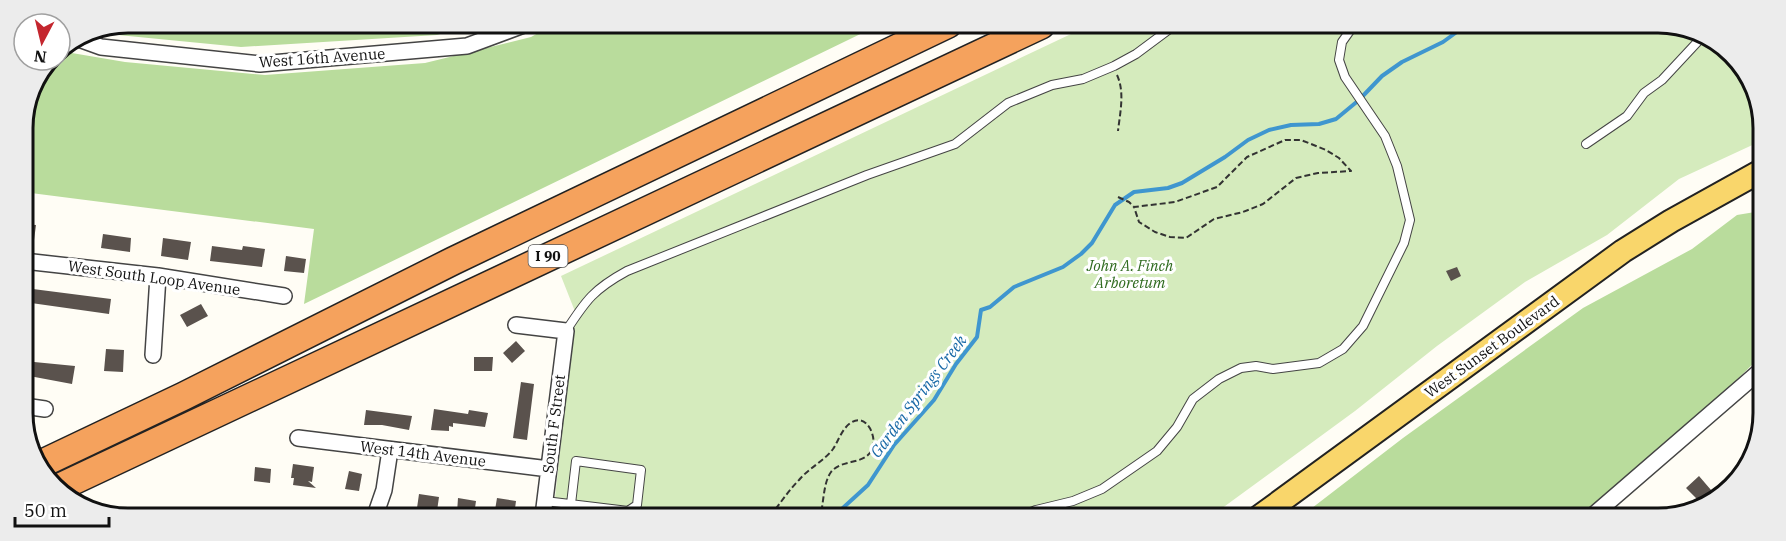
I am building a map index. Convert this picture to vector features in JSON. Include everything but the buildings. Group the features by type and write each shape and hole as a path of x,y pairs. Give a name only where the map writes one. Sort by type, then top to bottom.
{"highway":[{"name":"I 90","path":"46,461 184,396 453,261 929,33"},
{"name":"I 90","path":"66,484 1024,33"}],"main road":[{"name":"West Sunset Boulevard","path":"1273,508 1623,251 1671,221 1753,175"},
{"name":"West Sunset Boulevard","path":"1732,187 1753,182"}],"street":[{"name":"West 16th Avenue","path":"88,42 101,47 260,64 467,46 502,33"},
{"name":"West South Loop Avenue","path":"33,262 158,276 284,296"},
{"path":"153,355 158,276"},
{"path":"516,325 566,331"},
{"name":"South F Street","path":"544,508 566,331"},
{"path":"1602,508 1753,377"},
{"path":"33,407 45,409"},
{"name":"West 14th Avenue","path":"298,438 549,469"},
{"path":"378,508 384,490 390,450"}],"lane":[{"path":"566,331 586,300 603,284 627,271 867,175 955,144 1008,104 1052,85 1083,79 1113,66 1136,54 1164,33"},
{"path":"1044,508 1073,501 1102,489 1157,451 1177,427 1193,399 1219,379 1241,368 1256,366 1273,369 1319,363 1343,349 1363,326 1404,243 1410,220 1397,166 1385,136 1345,77 1339,60 1342,42 1348,33"},
{"path":"1586,144 1628,116 1644,93 1662,80 1698,42"},
{"path":"571,504 576,461 641,470 637,505 632,508"},
{"path":"544,508 571,504 604,508"}],"path":[{"path":"1118,131 1122,102 1120,80"},
{"path":"1118,197 1129,202 1134,207 1139,222 1155,232 1170,237 1186,238 1214,219 1263,204 1296,178 1318,173 1351,171 1339,158 1326,150 1301,140 1285,140 1247,157 1217,187 1175,202 1134,207"},
{"path":"776,508 800,478 833,448 847,426 853,421 863,421 868,424 873,435 874,443 871,452 865,458 833,469 829,475 822,508"}],"green space":[{"path":"444,33 241,47 116,34"},
{"path":"538,33 862,33 304,304 314,229 33,193 33,122 36,103 52,72 72,72 72,53 125,62 265,75 425,63 531,37"},
{"name":"John A. Finch Arboretum","path":"1073,33 1670,34 1694,40 1725,61 1743,86 1751,109 1753,145 1679,179 1607,235 1525,282 1222,508 554,508 576,314 561,276"},
{"path":"1753,212 1753,364 1708,408 1594,508 1312,508 1403,438 1583,308 1692,249 1737,215"}],"waterway":[{"name":"Garden Springs Creek","path":"843,508 868,485 894,445 934,400 956,364 977,337 981,310 990,307 1014,287 1063,267 1081,254 1092,243 1115,205 1134,192 1168,188 1182,183 1248,140 1269,130 1291,125 1319,124 1336,119 1359,100 1382,76 1402,62 1443,42 1455,33"}]}
